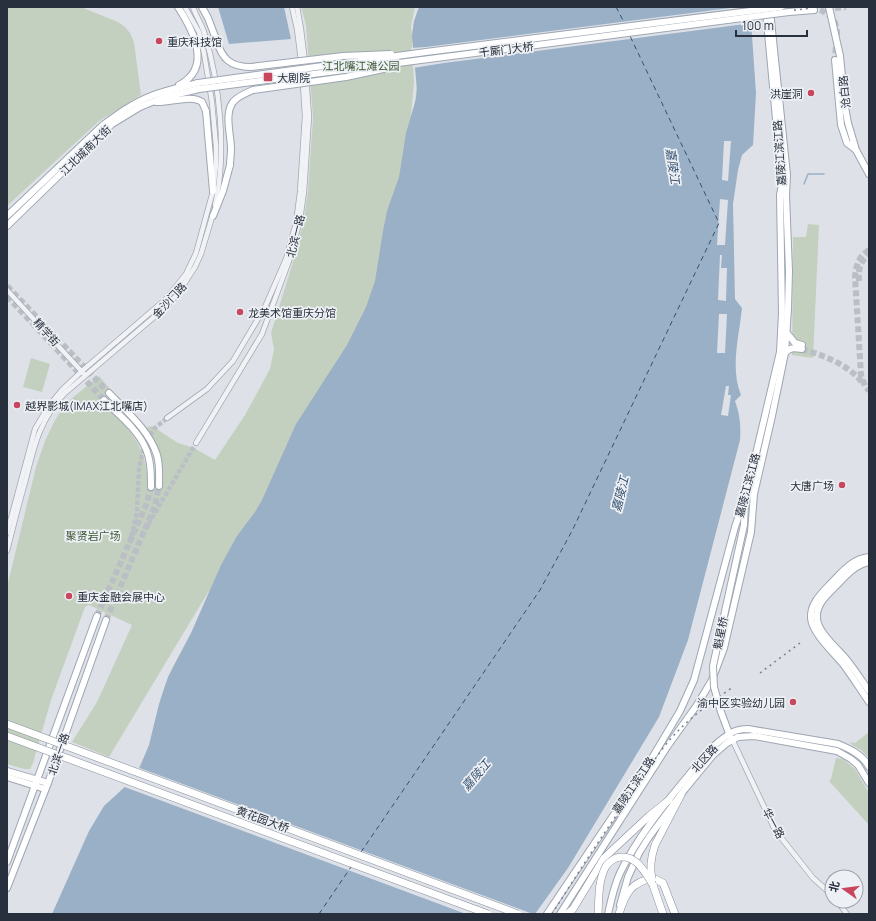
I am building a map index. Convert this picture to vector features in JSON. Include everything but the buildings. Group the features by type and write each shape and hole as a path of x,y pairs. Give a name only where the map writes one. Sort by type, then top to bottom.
{"highway":[{"name":"黄花园大桥","path":"7,724 518,914"},
{"name":"黄花园大桥","path":"7,736 488,914"},
{"path":"663,914 653,885 650,872 650,858 654,844 681,795"},
{"path":"567,914 573,909 604,858 649,816 669,800"},
{"path":"598,914 602,876 605,867 611,860 624,857 630,858 638,863 644,870 653,885"},
{"path":"618,914 625,897 633,886 653,878 663,884 675,914"}],"main road":[{"path":"164,92 182,84 190,78 194,72 197,62 198,53 193,35 178,7"},
{"path":"202,7 208,18 222,56 228,61 242,67 343,56 426,52"},
{"name":"千厮门大桥","path":"199,86 426,52 781,7"},
{"name":"沧白路","path":"829,7 840,56 845,107 856,150 869,174"},
{"name":"嘉陵江滨江路","path":"547,914 652,758 680,711 694,680 735,527 746,495 780,352 782,313 780,195 784,175 772,23 767,8"},
{"name":"嘉陵江滨江路","path":"560,914 667,747 697,705 712,680 724,648 751,532 754,494 785,353 789,271 786,195 767,8"},
{"name":"千厮门大桥","path":"199,86 428,59 814,10"},
{"path":"213,216 223,191 230,165 230,109 234,102 244,94 253,90 346,77 428,59"},
{"path":"835,60 842,125 847,142 856,150"},
{"name":"江北城南大街","path":"7,216 103,125 137,103 164,92 199,86"},
{"name":"江北城南大街","path":"7,226 106,129 135,110 152,102 199,86"},
{"path":"152,102 169,102 194,98 202,102 206,111 213,191"},
{"path":"785,353 789,349 802,347 795,343 786,332"},
{"path":"109,393 141,428 150,441 157,455 159,486"},
{"path":"104,400 135,432 145,448 150,466 151,487"},
{"name":"魁星桥","path":"730,737 714,687 713,666 744,525 746,495"},
{"path":"869,557 858,559 848,565 821,594 814,604 811,618 816,631 843,664 869,702"},
{"path":"869,562 853,569 825,598 818,610 817,618 821,629 848,661 869,691"},
{"name":"北滨一路","path":"7,862 97,616"},
{"name":"北滨一路","path":"7,888 46,786 106,620"},
{"name":"北区路","path":"608,914 616,884 643,834 708,752 742,729 838,744 860,756 869,767"},
{"name":"北区路","path":"618,914 623,890 632,868 649,837 713,755 730,737 754,736 837,751 858,765 869,783"},
{"path":"7,770 37,780 46,786"},
{"path":"7,777 35,786 46,786"},
{"path":"630,856 635,853 636,855 632,868"}],"street":[{"name":"金沙门路","path":"7,551 39,431 57,401 84,373 166,300 183,279 191,266 196,253 213,191 216,165 216,146 210,84 198,32 185,7"},
{"name":"金沙门路","path":"7,533 35,429 54,398 160,312 184,286 196,267 201,254 213,216 218,192 222,145 218,102 207,41 204,30 193,7"},
{"name":"北滨一路","path":"167,418 207,388 233,361 265,307 286,259 296,222 300,192 305,116 302,69 297,29 292,7"},
{"name":"北滨一路","path":"196,443 262,334 289,261 300,220 304,192 309,117 305,62 297,7"},
{"name":"精学街","path":"7,290 84,373"},
{"name":"华一路","path":"730,737 775,830 813,878 824,888"}],"green space":[{"path":"7,7 81,7 118,22 130,33 134,42 141,95 99,121 7,206"},
{"path":"301,7 415,7 411,26 412,35 414,21 561,7 123,816 104,806 128,782 145,756 153,734 165,685 194,629 210,589 109,757 72,742 97,702 132,625 89,605 85,607 51,700 33,763 30,769 24,769 7,764 7,587 36,467 45,441 65,404 99,376 111,390 103,402 130,431 141,450 145,462 148,489 162,489 162,471 147,427 152,426 178,443 194,448 215,460 245,415 270,369 274,349 271,333 293,262 304,219 308,191 313,118 306,25","holes":["412,39 416,68 416,99 411,116 414,82"]},
{"path":"808,224 819,225 813,358 792,355 793,237 806,237"},
{"path":"31,358 50,364 42,392 23,387"},
{"path":"869,732 869,758 850,742 855,743"},
{"path":"836,758 843,759 855,769 869,793 869,825 829,781 831,779"}],"water":[{"path":"218,7 284,7 291,39 229,44"},
{"name":"嘉陵江","path":"419,7 750,7 756,93 753,145 742,155 738,170 733,204 735,299 742,308 736,352 736,374 741,395 735,401 740,420 740,440 688,640 659,717 568,868 535,914 52,914 89,831 104,806 126,786 139,769 149,745 159,704 168,677 191,633 221,565 237,536 262,500 296,424 347,345 366,307 375,281 387,211 399,177 406,133 416,99 417,89 412,36 414,21"}],"pier":[{"path":"738,7 752,7 753,23 413,68 411,48"},
{"path":"724,141 731,141 728,181 722,180"},
{"path":"720,199 728,200 725,245 717,245"},
{"path":"720,255 722,255 721,268 727,268 726,301 718,300"},
{"path":"719,314 727,314 725,353 717,353"},
{"path":"726,386 729,386 728,395 731,395 728,416 721,415"},
{"path":"137,767 533,914 466,914 122,786"}],"waterway":[{"path":"804,184 808,174 824,174"}],"ferry route":[{"path":"616,7 625,24"},
{"path":"361,852 540,590 572,531 719,223 630,36"},
{"path":"319,914 351,867"}],"tunnel":[{"path":"826,9 846,7"},
{"path":"820,10 828,14 836,25 837,38 835,60"},
{"path":"869,250 859,261 855,277 861,375 865,386 869,391"},
{"path":"859,281 860,266 869,255"},
{"path":"7,286 109,393"},
{"path":"7,296 104,400"},
{"path":"802,349 842,365 856,375 862,382"},
{"path":"130,543 137,512 139,468 142,454 154,429 167,418"},
{"path":"142,535 196,443"},
{"path":"106,620 155,506 159,486"},
{"path":"97,616 147,503 151,487"}],"railway":[{"path":"199,88 811,8"},
{"path":"760,673 800,643"},
{"path":"552,914 604,834 665,745 689,720 733,687"}],"place":[{"name":"重庆科技馆","path":"159,41"},
{"name":"大剧院","path":"268,77"},
{"name":"洪崖洞","path":"811,93"},
{"name":"龙美术馆重庆分馆","path":"240,312"},
{"name":"越界影城(IMAX江北嘴店)","path":"17,405"},
{"name":"大唐广场","path":"842,485"},
{"name":"重庆金融会展中心","path":"69,596"},
{"name":"渝中区实验幼儿园","path":"793,702"}],"park label":[{"name":"江北嘴江滩公园","path":"361,65"},
{"name":"聚贤岩广场","path":"93,535"}]}
